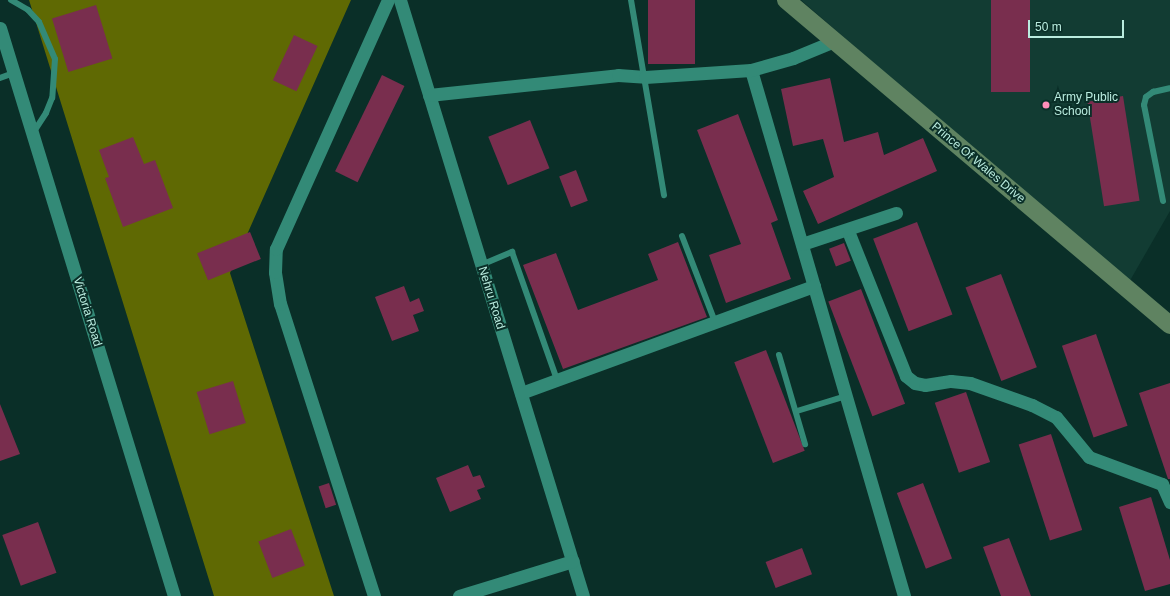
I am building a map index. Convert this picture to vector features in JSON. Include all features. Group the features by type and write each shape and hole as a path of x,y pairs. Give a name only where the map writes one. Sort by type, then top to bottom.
{"main road":[{"name":"Prince Of Wales Drive","path":"786,0 1170,325"}],"street":[{"path":"374,596 280,304 275,272 276,249 388,0"},
{"name":"Nehru Road","path":"400,0 583,596"},
{"name":"Victoria Road","path":"0,28 174,596"},
{"path":"429,95 618,75 645,77 751,70 793,58 834,41"},
{"path":"751,70 904,596"},
{"path":"802,244 896,213"},
{"path":"848,230 906,376 915,383 925,385 951,381 970,383 1032,405 1056,417 1089,457 1162,484 1170,502"},
{"path":"521,393 814,286"},
{"path":"459,596 573,561"}],"lane":[{"path":"11,0 28,10 39,22 55,59 52,98 46,113 32,134"},
{"path":"631,0 664,195"},
{"path":"0,78 14,73"},
{"path":"1164,201 1144,105 1146,97 1153,92 1170,88"},
{"path":"682,236 715,322"},
{"path":"481,264 512,252 557,380"},
{"path":"779,354 797,411 805,444"},
{"path":"797,411 846,396"}],"shaded area":[{"name":"Army Public School","path":"801,0 1170,0 1170,211 1128,284"}],"green space":[{"path":"29,0 351,0 230,273 334,596 214,596"}],"building":[{"path":"648,0 695,0 695,64 648,64"},
{"path":"991,0 1030,0 1030,92 991,92"},
{"path":"96,5 112,59 68,72 52,18"},
{"path":"294,35 318,46 296,91 273,80"},
{"path":"382,75 404,86 358,182 335,171"},
{"path":"830,78 844,142 878,132 884,155 923,138 937,171 818,224 803,191 834,177 823,139 793,146 781,89"},
{"path":"1123,96 1140,201 1104,206 1087,102"},
{"path":"738,114 778,220 771,223 791,279 726,303 709,255 741,244 697,130"},
{"path":"530,120 549,168 508,185 488,137"},
{"path":"133,137 144,164 155,160 173,208 123,227 105,178 109,177 99,150"},
{"path":"576,170 588,201 571,207 559,176"},
{"path":"917,222 952,314 909,331 873,239"},
{"path":"250,232 261,259 208,280 197,253"},
{"path":"678,242 707,317 563,369 523,265 556,253 578,310 658,280 648,254"},
{"path":"844,243 851,261 836,266 829,249"},
{"path":"1001,274 1037,367 1001,381 966,288"},
{"path":"404,286 410,302 419,298 424,311 413,315 419,331 392,341 375,297"},
{"path":"861,289 905,404 872,416 828,302"},
{"path":"1096,334 1128,426 1094,437 1062,346"},
{"path":"766,350 805,451 773,463 734,362"},
{"path":"233,381 246,423 210,434 197,392"},
{"path":"1170,383 1170,479 1168,479 1139,393"},
{"path":"966,392 990,462 959,473 935,403"},
{"path":"0,404 20,454 0,461"},
{"path":"1051,434 1082,530 1050,541 1019,445"},
{"path":"468,465 473,477 480,475 485,487 477,490 481,499 450,512 436,478"},
{"path":"329,483 336,505 326,508 319,486"},
{"path":"923,483 952,559 926,569 897,493"},
{"path":"1151,497 1170,560 1170,584 1145,591 1119,507"},
{"path":"38,522 56,573 21,586 2,535"},
{"path":"291,529 305,565 272,578 258,542"},
{"path":"1009,538 1031,596 1001,596 983,547"},
{"path":"802,548 812,574 776,588 766,562"}],"place":[{"name":"Army Public School","path":"1046,105"}]}
